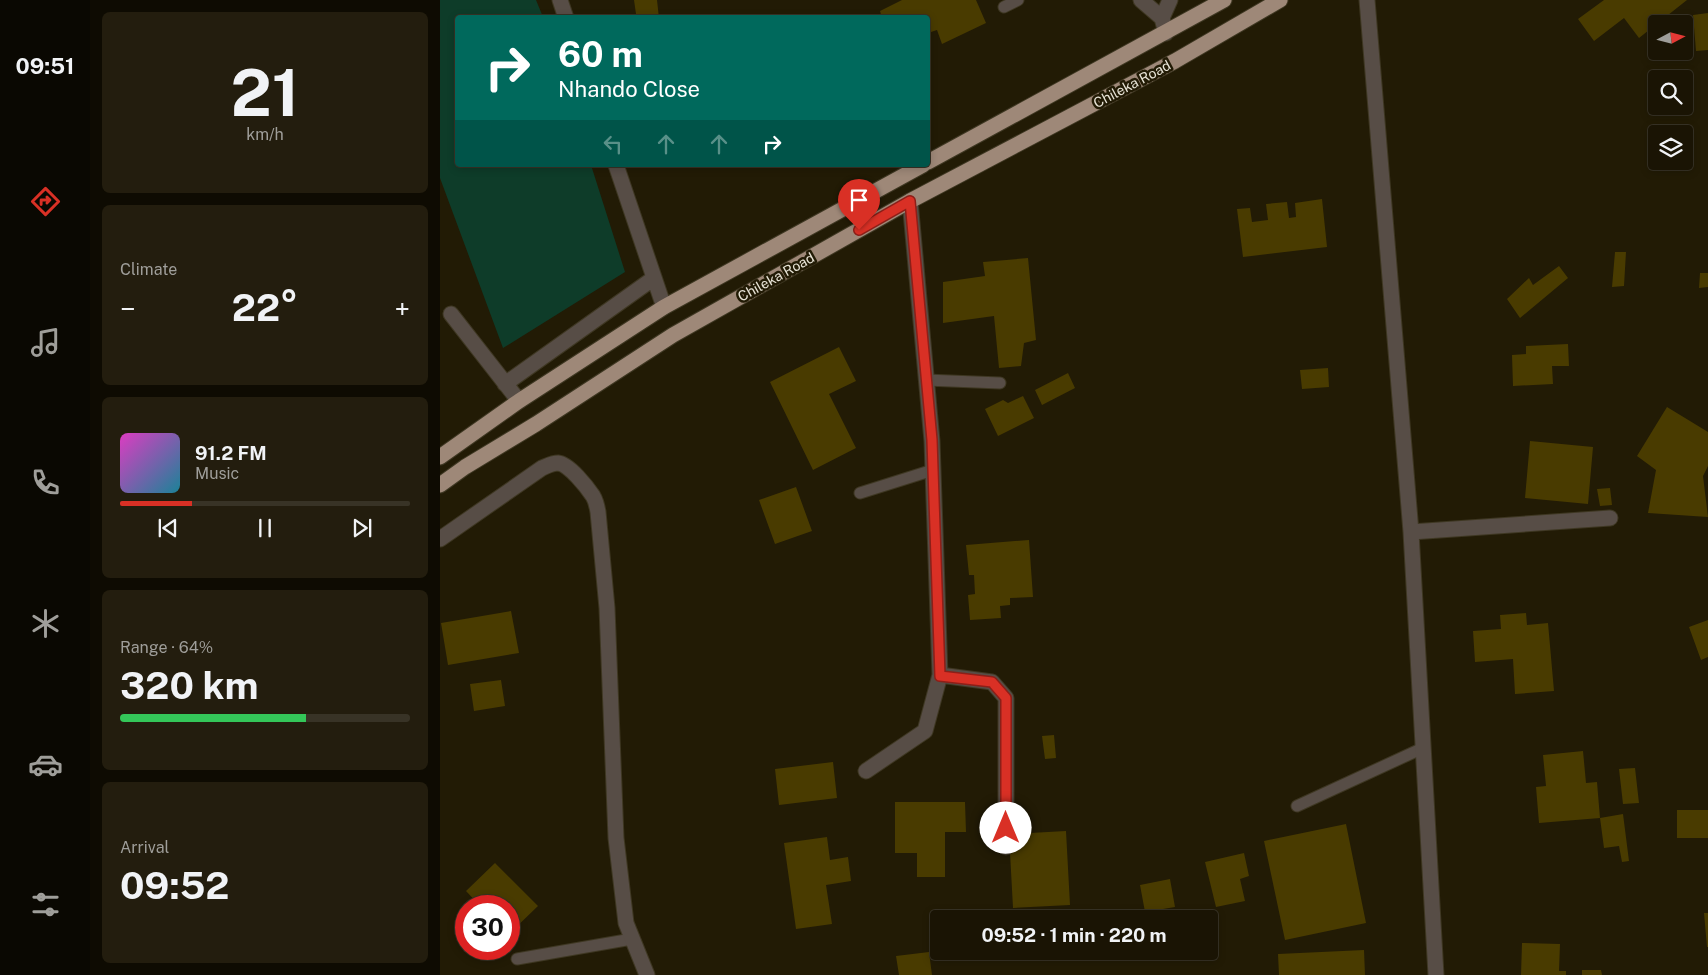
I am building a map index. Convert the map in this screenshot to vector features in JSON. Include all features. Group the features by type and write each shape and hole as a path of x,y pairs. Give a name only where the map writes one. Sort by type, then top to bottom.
{"highway":[{"name":"Chileka Road","path":"930,161 1224,0"},
{"name":"Chileka Road","path":"440,485 465,467 536,424 673,335 910,201 1175,61 1280,0"},
{"name":"Chileka Road","path":"440,457 519,401 664,307 919,167"}],"street":[{"path":"560,0 565,15"},
{"path":"1141,0 1162,18 1166,33"},
{"path":"1162,18 1170,0"},
{"path":"1367,0 1411,532 1436,975"},
{"path":"617,167 664,307"},
{"path":"866,771 924,731 940,676 933,470 910,201"},
{"path":"505,384 654,278"},
{"path":"451,314 519,401"},
{"path":"440,539 542,468 555,463 567,467 586,485 594,498 598,512 607,608 616,838 626,923 647,975"},
{"path":"1411,532 1610,518"},
{"path":"940,676 992,682 1006,698 1006,846"}],"lane":[{"path":"1004,7 1018,0"},
{"path":"926,380 1000,383"},
{"path":"860,493 933,470"},
{"path":"1297,806 1423,748"},
{"path":"520,959 632,939"}],"green space":[{"path":"440,0 536,0 542,15 455,15 455,167 592,167 625,272 503,348 440,178"}],"building":[{"path":"634,0 657,0 659,15 628,15 636,14"},
{"path":"902,0 976,0 986,23 942,44 937,30 930,32 930,15 881,15 880,11"},
{"path":"1604,0 1687,0 1668,15 1648,15 1648,31 1639,38 1624,18 1594,41 1578,19"},
{"path":"1708,13 1708,50 1696,51 1693,15"},
{"path":"1322,199 1327,247 1243,257 1237,209 1250,208 1252,222 1268,220 1266,204 1287,202 1289,218 1296,217 1295,203"},
{"path":"1615,252 1626,252 1624,286 1612,287"},
{"path":"1028,258 1036,340 1024,343 1021,366 999,368 994,316 943,323 943,282 985,276 983,262"},
{"path":"1559,266 1568,278 1520,318 1507,299 1529,278 1533,285"},
{"path":"1700,273 1708,273 1708,287 1699,288"},
{"path":"1568,344 1569,366 1552,366 1553,384 1513,386 1512,355 1526,354 1526,346"},
{"path":"839,347 856,381 829,394 856,448 813,470 770,382"},
{"path":"1328,368 1329,387 1302,389 1300,370"},
{"path":"1068,373 1075,388 1042,405 1035,390"},
{"path":"1023,396 1034,418 998,436 985,409 1003,400 1008,403"},
{"path":"1667,407 1708,432 1708,466 1703,476 1708,517 1648,513 1656,470 1637,456"},
{"path":"1530,441 1593,447 1588,504 1525,498"},
{"path":"796,487 812,531 775,544 759,500"},
{"path":"1610,488 1612,505 1600,506 1597,489"},
{"path":"1029,540 1033,597 1010,598 1010,605 1000,606 1001,618 970,620 968,595 975,594 974,575 969,575 966,545"},
{"path":"511,611 519,653 448,665 441,623"},
{"path":"1526,613 1527,625 1548,623 1554,691 1515,694 1513,659 1475,662 1473,631 1501,629 1500,615"},
{"path":"1708,620 1708,657 1701,660 1689,627"},
{"path":"501,680 505,706 474,711 470,684"},
{"path":"1054,735 1056,758 1045,759 1042,736"},
{"path":"1583,751 1586,783 1597,782 1600,818 1539,823 1536,787 1546,786 1543,755"},
{"path":"833,762 837,798 779,805 775,769"},
{"path":"1635,768 1639,803 1623,804 1619,769"},
{"path":"895,802 965,802 966,832 945,832 945,877 917,877 917,853 895,853"},
{"path":"1677,810 1708,810 1708,838 1677,838"},
{"path":"1623,814 1629,861 1622,862 1619,846 1604,848 1600,818"},
{"path":"1346,824 1366,923 1285,940 1264,841"},
{"path":"1066,831 1070,905 1013,908 1009,834"},
{"path":"827,837 830,860 848,857 851,881 826,885 832,924 796,929 784,843"},
{"path":"1244,853 1249,876 1240,879 1245,901 1216,907 1205,862"},
{"path":"495,863 538,906 520,923 520,895 470,895 466,891"},
{"path":"1170,879 1175,907 1145,910 1140,885"},
{"path":"1704,913 1708,913 1708,947 1707,947"},
{"path":"1522,943 1560,944 1559,971 1566,971 1566,975 1521,975"},
{"path":"1364,950 1365,975 1279,975 1278,954"},
{"path":"929,952 932,975 899,975 896,956"},
{"path":"1582,970 1601,970 1602,975 1582,975"}],"route":[{"path":"859,230 910,201 932,440 940,676 992,682 1006,698 1006,828"}]}
